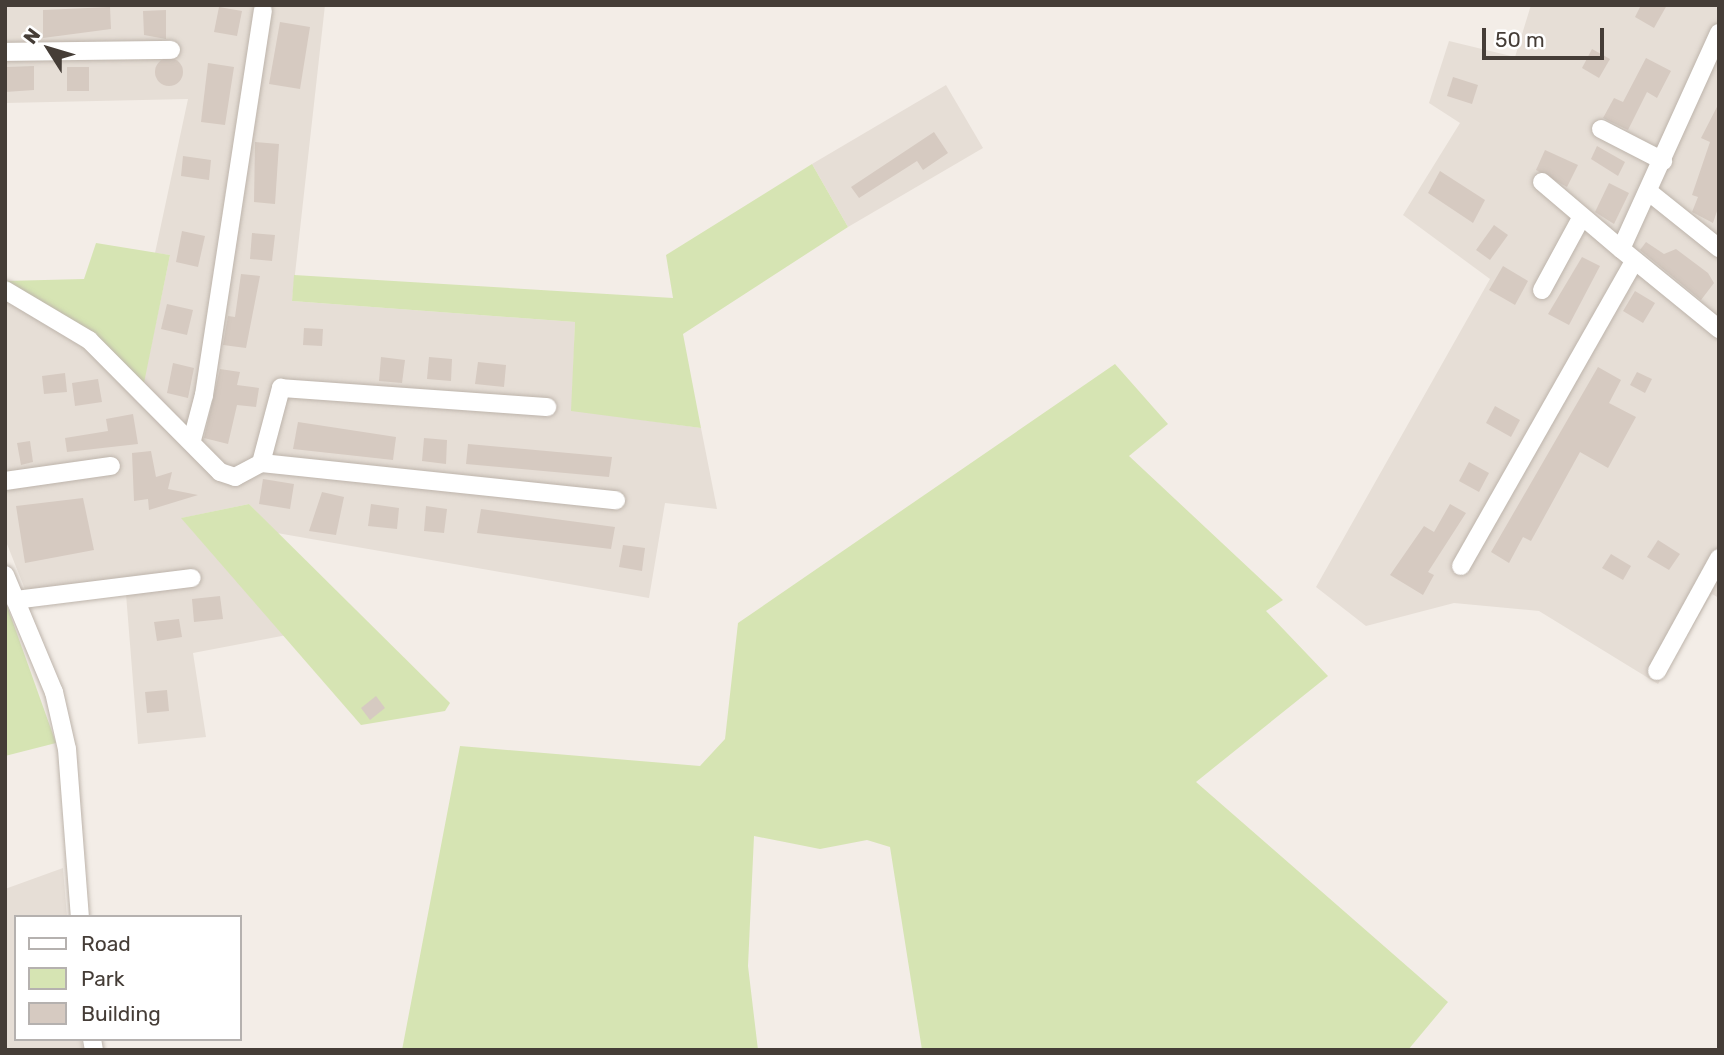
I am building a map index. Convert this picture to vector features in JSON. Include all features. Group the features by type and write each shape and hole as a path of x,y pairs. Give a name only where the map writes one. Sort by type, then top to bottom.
{"street":[{"path":"192,440 204,394 263,10"},
{"path":"1461,566 1627,255 1649,192 1719,33"},
{"path":"5,52 171,50"},
{"path":"1601,130 1663,161"},
{"path":"1542,182 1580,220 1719,329"},
{"path":"1649,192 1719,248"},
{"path":"1542,290 1580,220"},
{"path":"5,290 89,340 228,475 236,477 261,463 616,500"},
{"path":"261,463 282,388 547,407"},
{"path":"5,481 111,466"},
{"path":"1657,671 1719,558"},
{"path":"5,575 54,692 67,749 80,915"},
{"path":"15,600 192,578"}],"shaded area":[{"path":"5,5 325,5 292,301 575,322 572,410 701,428 717,509 665,503 649,598 277,533 249,504 182,518 287,635 193,653 206,737 138,744 126,594 32,607 5,539 5,299 95,355 140,399 170,255 155,253 188,99 5,103"},
{"path":"1531,5 1719,5 1719,598 1712,594 1658,684 1539,611 1454,603 1366,626 1316,587 1490,279 1403,215 1460,123 1429,103 1449,41 1515,57"},
{"path":"946,85 983,148 848,227 812,164"},
{"path":"63,868 67,915 14,915 14,1041 81,1041 83,1050 5,1050 5,889"}],"green space":[{"path":"812,164 848,227 683,334 701,428 571,411 575,322 292,301 294,275 673,298 666,255"},
{"path":"96,243 170,255 144,383 89,331 5,281 84,279"},
{"path":"1115,364 1168,424 1129,456 1283,600 1266,611 1328,676 1196,782 1448,1002 1408,1050 922,1050 890,847 867,840 820,849 754,836 748,966 758,1050 402,1050 460,746 700,766 725,739 738,623"},
{"path":"249,504 450,703 445,711 361,725 181,518"},
{"path":"5,600 56,743 5,756"}],"building":[{"path":"1641,5 1667,5 1654,28 1635,17"},
{"path":"110,7 111,29 43,38 43,10"},
{"path":"219,7 242,11 237,36 214,32"},
{"path":"166,10 166,39 144,35 143,11"},
{"path":"280,22 310,27 300,89 269,84"},
{"path":"1592,49 1610,59 1599,78 1582,68"},
{"path":"169,58 179,62 183,72 179,82 169,86 159,82 155,72 159,62"},
{"path":"1646,58 1671,71 1657,98 1647,92 1628,130 1603,118 1614,98 1623,102"},
{"path":"208,63 234,67 225,125 201,122"},
{"path":"34,66 34,90 5,92 5,67"},
{"path":"67,67 89,67 89,91 67,91"},
{"path":"1453,77 1478,85 1472,104 1447,96"},
{"path":"1719,103 1719,205 1713,223 1692,212 1698,197 1692,195 1710,142 1701,138"},
{"path":"934,132 948,153 923,170 917,161 859,198 851,187"},
{"path":"255,142 279,144 275,204 254,202"},
{"path":"1597,146 1625,162 1618,176 1591,159"},
{"path":"1545,150 1578,165 1567,187 1536,170"},
{"path":"183,156 211,160 209,180 181,176"},
{"path":"1440,171 1485,200 1473,223 1428,193"},
{"path":"1609,183 1629,193 1614,224 1595,212"},
{"path":"1494,225 1508,235 1490,260 1476,250"},
{"path":"182,231 205,236 198,267 176,262"},
{"path":"252,233 275,235 272,261 250,259"},
{"path":"1646,242 1664,254 1676,249 1708,273 1714,283 1701,300 1640,250"},
{"path":"1582,257 1600,266 1569,325 1548,314"},
{"path":"1503,266 1528,281 1515,305 1489,290"},
{"path":"241,274 260,276 246,348 223,345 228,316 235,317"},
{"path":"1635,291 1655,303 1643,323 1623,311"},
{"path":"167,304 193,310 187,335 161,329"},
{"path":"304,328 323,329 322,346 303,345"},
{"path":"381,357 405,360 402,383 379,381"},
{"path":"429,357 452,359 451,381 427,379"},
{"path":"478,362 506,365 504,387 475,384"},
{"path":"173,363 194,368 188,398 167,393"},
{"path":"1598,367 1621,380 1609,403 1636,417 1608,468 1580,452 1531,541 1523,537 1509,563 1491,552"},
{"path":"220,369 240,372 237,385 259,388 256,407 237,405 228,444 204,438"},
{"path":"1637,372 1652,379 1645,393 1630,385"},
{"path":"65,373 67,392 44,394 42,376"},
{"path":"98,379 102,402 75,406 72,383"},
{"path":"1495,406 1520,420 1511,437 1486,423"},
{"path":"133,414 138,444 67,452 65,438 108,431 106,419"},
{"path":"298,422 396,437 393,460 293,449"},
{"path":"424,438 447,440 446,464 422,461"},
{"path":"30,441 33,462 21,465 17,443"},
{"path":"468,444 612,457 609,477 466,464"},
{"path":"151,451 156,477 172,472 168,489 198,495 149,510 148,499 134,501 132,453"},
{"path":"1469,462 1489,473 1479,492 1459,481"},
{"path":"263,479 294,484 290,509 259,504"},
{"path":"322,492 344,497 336,535 309,531"},
{"path":"83,498 94,550 25,563 16,506"},
{"path":"371,504 399,508 397,529 368,526"},
{"path":"1450,504 1466,513 1428,572 1434,575 1423,595 1390,575 1424,526 1434,532"},
{"path":"426,506 447,509 444,533 424,531"},
{"path":"481,509 615,527 611,549 477,533"},
{"path":"1658,540 1680,554 1669,570 1647,557"},
{"path":"623,545 645,548 642,571 619,567"},
{"path":"1611,554 1631,566 1623,580 1602,568"},
{"path":"220,596 223,619 194,622 192,599"},
{"path":"179,619 182,637 157,641 154,622"},
{"path":"167,690 169,711 147,713 145,692"},
{"path":"376,696 385,708 370,720 361,708"}]}
